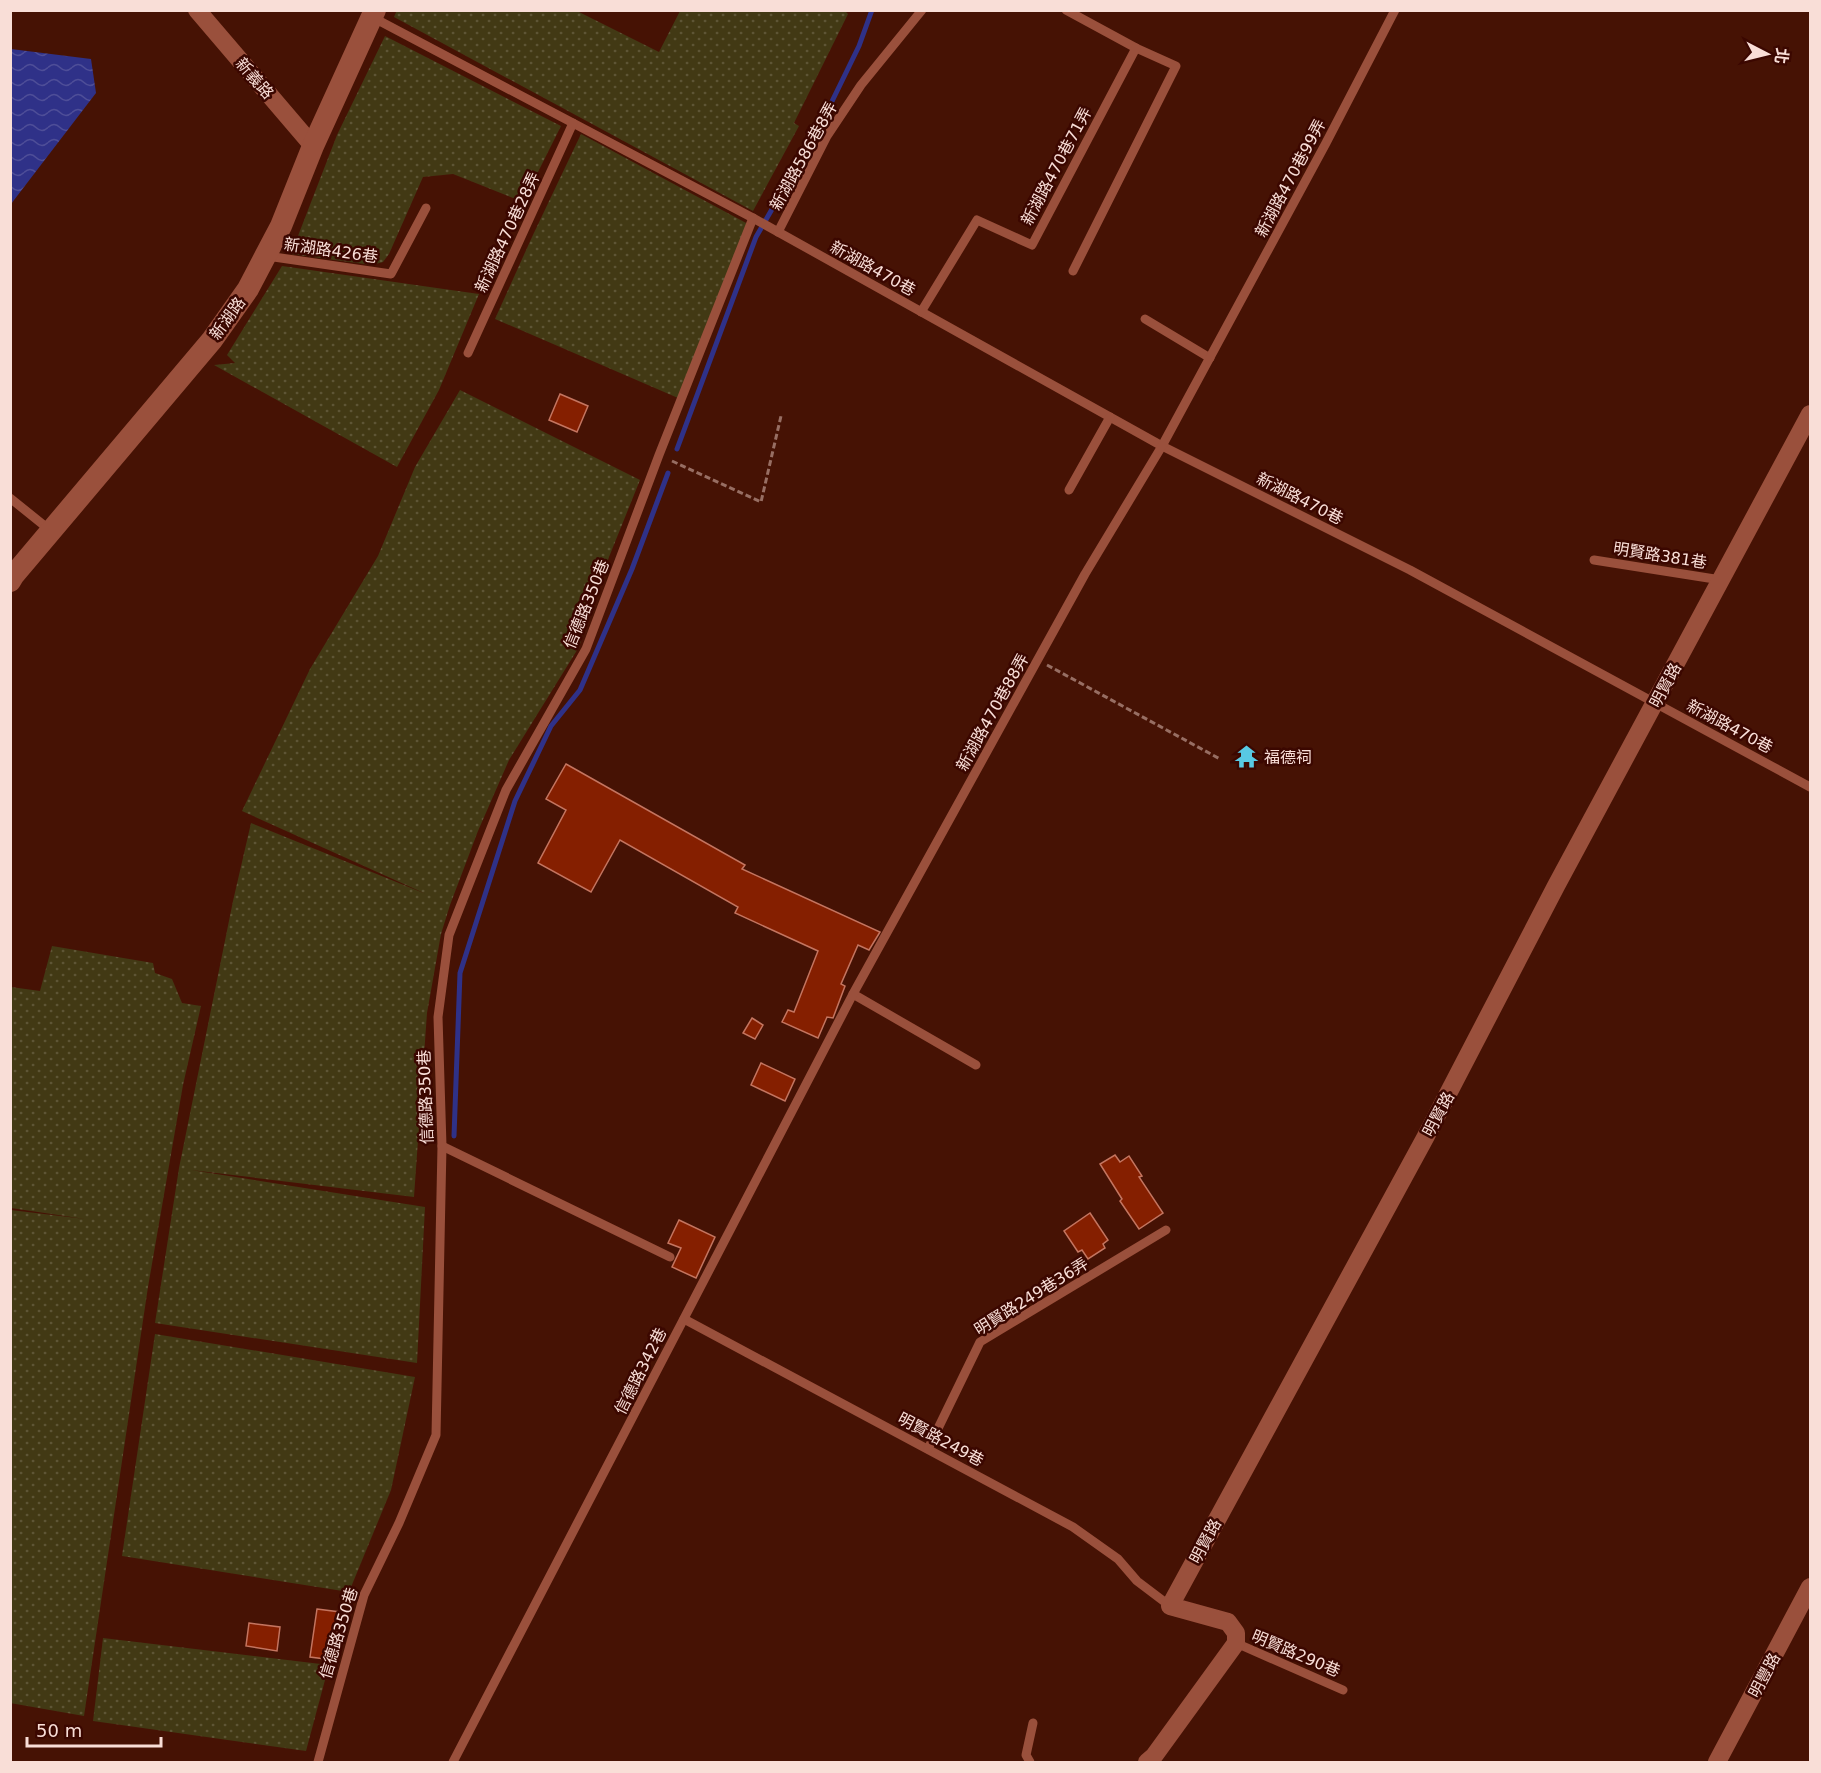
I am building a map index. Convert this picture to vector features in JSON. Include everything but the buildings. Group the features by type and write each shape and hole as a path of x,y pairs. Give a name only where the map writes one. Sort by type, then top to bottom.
{"street":[{"name":"新義路","path":"196,10 313,146"},
{"name":"新湖路","path":"10,581 212,340 248,289 281,226 313,146 374,14"},
{"name":"明賢路","path":"1170,1606 1425,1138 1550,897 1810,414"},
{"name":"明豐路","path":"1718,1762 1810,1587"},
{"path":"1147,1762 1154,1756 1236,1643 1236,1633 1228,1622 1170,1606"}],"lane":[{"name":"新湖路586巷8弄","path":"778,232 827,136 861,85 922,10"},
{"path":"1066,10 1136,48 1176,66 1073,271"},
{"name":"新湖路470巷99弄","path":"1162,446 1326,143 1395,10"},
{"path":"374,14 753,218"},
{"name":"新湖路470巷71弄","path":"921,312 977,220 1032,245 1136,48"},
{"name":"新湖路470巷28弄","path":"468,353 573,123"},
{"name":"新湖路426巷","path":"265,256 391,274 426,208"},
{"name":"新湖路470巷","path":"753,218 1162,446 1410,570 1810,787"},
{"name":"信德路350巷","path":"318,1762 364,1595 399,1522 436,1435 442,1146 438,1017 449,935 506,790 586,649 659,455 753,218"},
{"path":"1145,320 1210,358"},
{"path":"1069,490 1110,417"},
{"name":"新湖路470巷88弄","path":"854,994 1085,574 1162,446"},
{"path":"10,498 51,531"},
{"name":"明賢路381巷","path":"1594,560 1721,580"},
{"path":"854,994 976,1065"},
{"name":"信德路342巷","path":"453,1762 854,994"},
{"path":"442,1146 670,1257"},
{"name":"明賢路249巷36弄","path":"928,1449 980,1342 1166,1230"},
{"name":"明賢路249巷","path":"684,1319 1073,1527 1118,1559 1137,1581 1170,1606"},
{"name":"明賢路290巷","path":"1236,1643 1343,1690"},
{"path":"1030,1762 1026,1755 1033,1723"}],"path":[{"path":"659,455 761,502 781,416"},
{"path":"1038,660 1220,759"}],"shaded area":[{"path":"397,10 577,11 659,52 680,11 844,10 848,14 794,123 799,126 753,211 394,17"},
{"path":"385,36 561,126 523,202 453,174 423,177 389,254 383,262 372,265 291,254 337,135"},
{"path":"581,134 748,224 678,398 495,319"},
{"path":"282,266 479,294 439,390 397,467 214,365 235,363 227,355"},
{"path":"460,390 640,480 609,557 579,647 509,760 478,831 450,905 441,934 427,1013 414,1197 191,1170 425,1207 417,1363 155,1323 179,1168 251,823 426,894 242,811 310,669 378,556 415,467"},
{"path":"52,946 153,963 155,973 172,979 182,1003 201,1006 183,1085 148,1287 84,1716 10,1703 11,1210 85,1219 11,1208 11,987 40,991"},
{"path":"155,1334 415,1377 391,1490 349,1592 122,1556"},
{"path":"103,1638 329,1665 306,1751 93,1721"}],"water":[{"path":"11,49 91,59 96,93 11,204"}],"waterway":[{"path":"677,449 756,237 819,128 859,46 872,10"},
{"path":"454,1136 460,973 515,801 551,726 580,690 632,569 668,473"}],"place":[{"name":"福德祠","path":"1246,757"}]}
